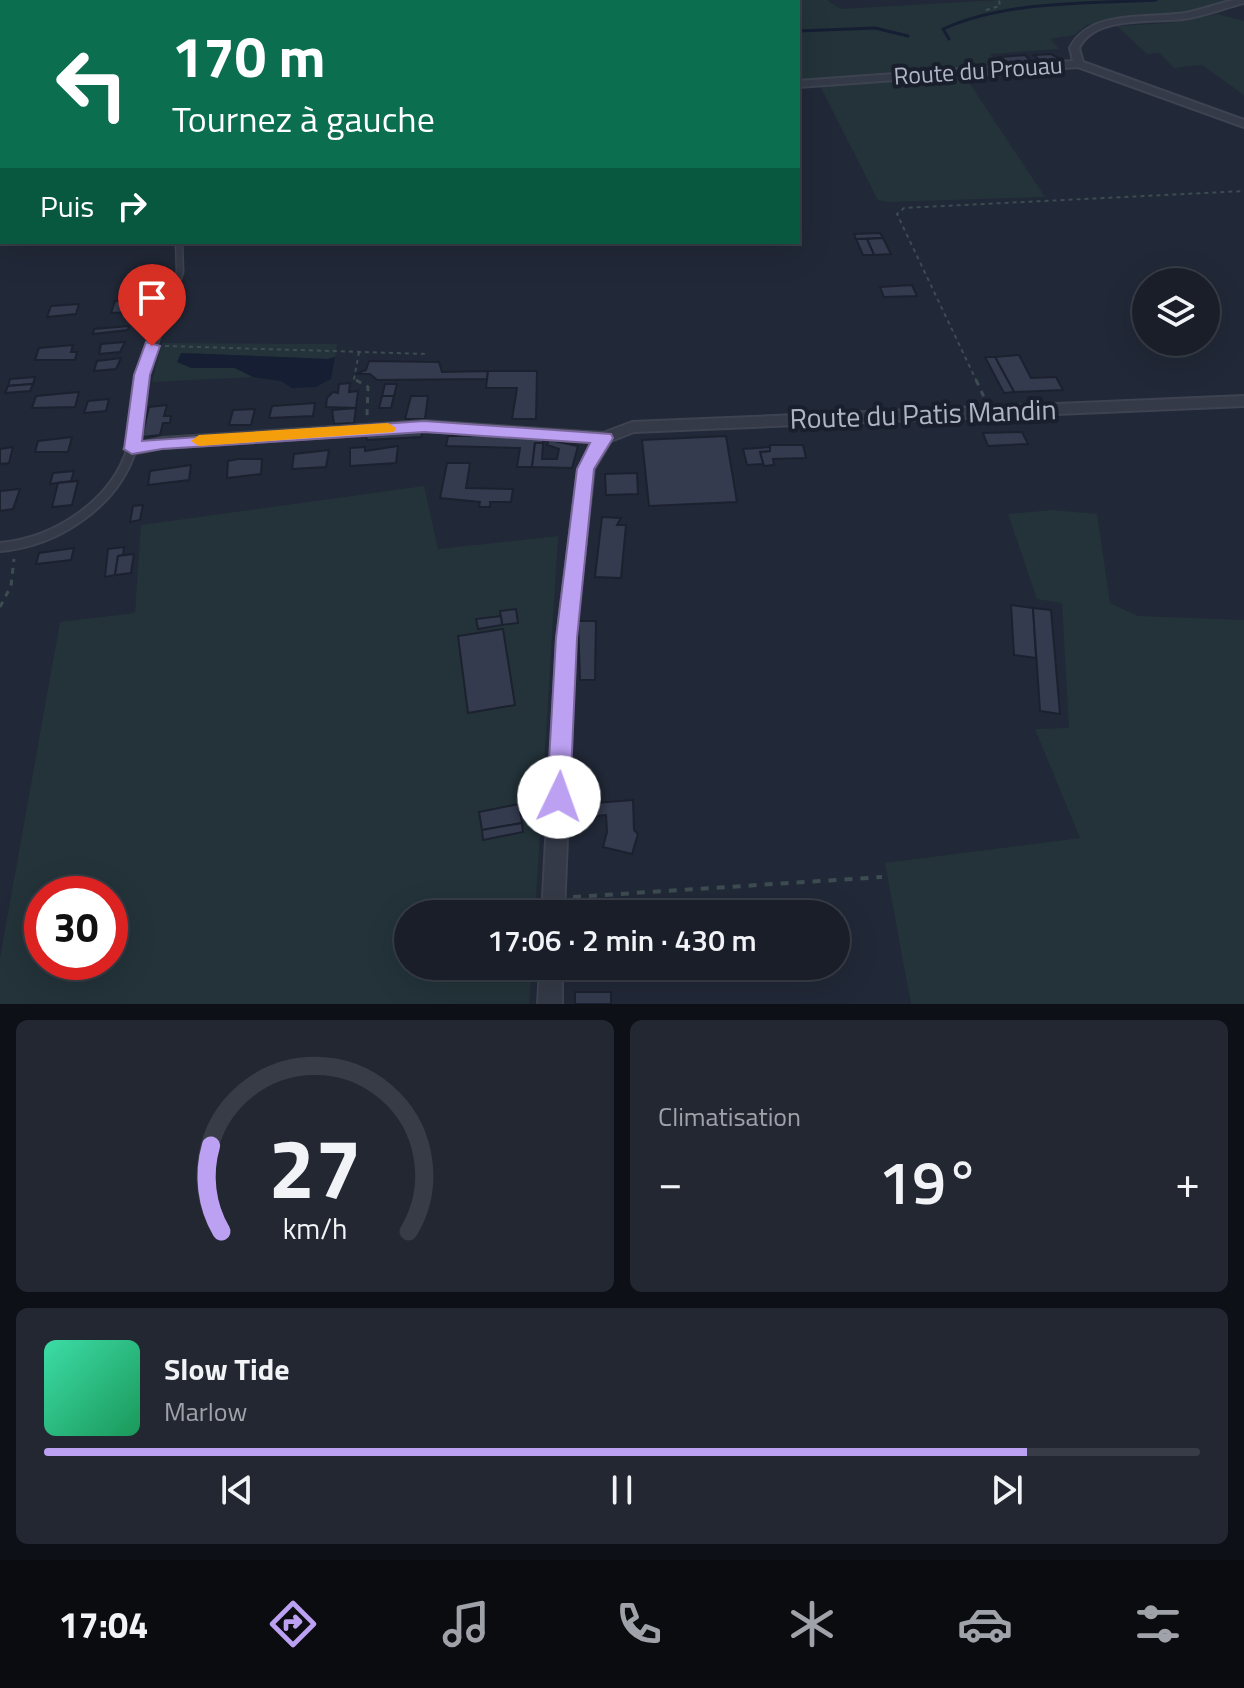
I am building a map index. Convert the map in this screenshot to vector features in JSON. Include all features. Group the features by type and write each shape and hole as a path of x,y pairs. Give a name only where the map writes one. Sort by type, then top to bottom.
{"street":[{"path":"1079,64 1075,56 1077,43 1092,28 1108,23 1202,13 1244,0"},
{"name":"Route du Prouau","path":"800,84 1079,64 1244,124"},
{"name":"Route du Patis Mandin","path":"605,438 632,427 1244,401"},
{"path":"132,449 162,443 424,426 605,438"},
{"path":"554,900 570,608 586,469 597,445 605,438"},
{"path":"550,1004 551,980"}],"lane":[{"path":"0,547 22,545 72,525 92,509 132,449 142,375 180,272 179,244"}],"path":[{"path":"986,10 1000,6 999,0"},
{"path":"991,412 897,214 904,208 1244,191"},
{"path":"152,346 429,354"},
{"path":"359,352 354,379 368,387 366,430"},
{"path":"0,607 7,599 14,559 22,545"},
{"path":"554,892 580,899 882,877"}],"shaded area":[{"path":"800,0 827,0 840,9 997,0 1230,0 1203,9 1087,25 1074,35 1050,39 1059,49 990,54 1005,73 964,75 1045,197 878,200 817,80 800,81"},
{"path":"1217,14 1244,21 1244,95 1202,65 1174,68 1160,53 1147,54 1117,26 1168,23"},
{"path":"162,343 337,344 335,357 328,359 181,353 191,368 235,368 253,377 152,382"},
{"path":"424,486 438,549 558,536 536,900 394,900 394,980 531,980 529,1004 0,1004 0,958 60,622 135,613 141,525"},
{"path":"1053,510 1097,514 1110,603 1138,616 1244,620 1244,1004 911,1004 885,863 1080,838 1035,729 1069,728 1062,603 1037,599 1008,514"}],"water":[{"path":"181,353 335,357 331,379 316,387 292,388 281,381 253,377 235,368 191,368 177,362"}],"building":[{"path":"1051,54 1064,61 1042,62 1034,55"},
{"path":"1025,55 1033,63 1012,65 1000,57"},
{"path":"880,233 883,238 856,239 854,234"},
{"path":"883,238 891,254 874,255 867,239"},
{"path":"856,239 867,239 874,255 863,255"},
{"path":"912,285 917,296 884,297 880,287"},
{"path":"134,300 130,312 111,313 115,301"},
{"path":"79,304 76,314 47,317 51,306"},
{"path":"129,326 128,330 93,334 94,329"},
{"path":"125,342 120,352 99,354 101,344"},
{"path":"73,345 71,352 77,352 75,360 35,360 39,348"},
{"path":"1019,355 1031,378 1056,377 1063,390 1014,392 995,357"},
{"path":"985,357 995,357 1014,392 1004,393"},
{"path":"121,358 116,369 94,371 97,361"},
{"path":"369,361 439,362 442,372 488,371 487,379 377,380 370,374 356,374 366,370"},
{"path":"488,371 537,371 536,419 512,419 517,388 486,388"},
{"path":"35,377 33,384 8,386 10,379"},
{"path":"350,383 349,392 358,391 356,408 326,407 327,398 333,392 338,393 339,384"},
{"path":"33,384 30,391 5,393 8,386"},
{"path":"385,384 397,384 394,396 382,396"},
{"path":"79,392 75,407 32,408 36,396"},
{"path":"382,396 394,396 391,408 379,408"},
{"path":"411,396 428,396 425,419 405,419"},
{"path":"109,399 106,411 84,413 88,401"},
{"path":"315,403 313,416 269,418 272,406"},
{"path":"167,405 164,416 171,416 170,423 163,423 160,435 142,437 149,407"},
{"path":"356,408 354,423 334,424 332,410"},
{"path":"255,409 251,425 229,425 233,410"},
{"path":"423,430 421,437 367,440 365,433"},
{"path":"1022,432 1028,444 988,446 983,433"},
{"path":"544,435 543,443 535,443 532,467 517,467 520,448 446,446 448,436"},
{"path":"726,436 737,502 649,506 642,440"},
{"path":"72,437 68,452 35,452 38,441"},
{"path":"549,440 578,446 572,468 532,467 535,443 543,443 542,459 557,459 559,449 547,445"},
{"path":"770,445 803,445 806,458 773,459 774,465 764,466 760,452 770,451"},
{"path":"398,446 396,463 350,466 350,448 365,447 365,451"},
{"path":"13,447 9,463 0,464 0,449"},
{"path":"770,447 770,451 760,452 763,464 747,465 743,449"},
{"path":"329,450 326,467 292,469 294,454"},
{"path":"262,459 261,474 227,478 228,461"},
{"path":"447,463 470,463 466,488 513,489 511,502 490,502 490,507 479,507 480,502 440,498"},
{"path":"191,465 189,480 148,485 150,471"},
{"path":"74,471 71,481 50,484 53,473"},
{"path":"637,473 638,494 606,495 605,474"},
{"path":"78,481 72,505 52,507 58,483"},
{"path":"20,489 13,509 0,511 0,491"},
{"path":"143,505 140,520 130,522 133,506"},
{"path":"602,517 621,518 617,525 626,525 621,578 595,577"},
{"path":"124,547 123,555 118,556 115,575 105,577 108,549"},
{"path":"74,548 71,560 36,564 39,553"},
{"path":"134,554 131,573 115,575 118,556"},
{"path":"1011,605 1033,608 1036,658 1014,655"},
{"path":"1033,608 1051,610 1060,714 1040,711"},
{"path":"516,609 518,623 502,625 500,611"},
{"path":"501,616 502,625 478,629 476,619"},
{"path":"578,621 596,621 595,680 580,680"},
{"path":"503,629 515,705 468,713 458,636"},
{"path":"633,800 634,830 638,834 632,854 603,847 607,832 606,815 596,816 595,803"},
{"path":"519,804 522,823 482,830 479,812"},
{"path":"522,823 523,832 483,840 482,830"},
{"path":"575,992 611,992 611,1004 575,1004"}],"waterway":[{"path":"949,39 943,29 993,13 1047,5 1156,0"},
{"path":"800,31 875,28 908,36"}],"slow traffic":[{"path":"199,441 388,428"}],"route":[{"path":"152,346 142,375 132,449 162,443 424,426 605,438 597,445 586,469 566,638 559,797"}]}
